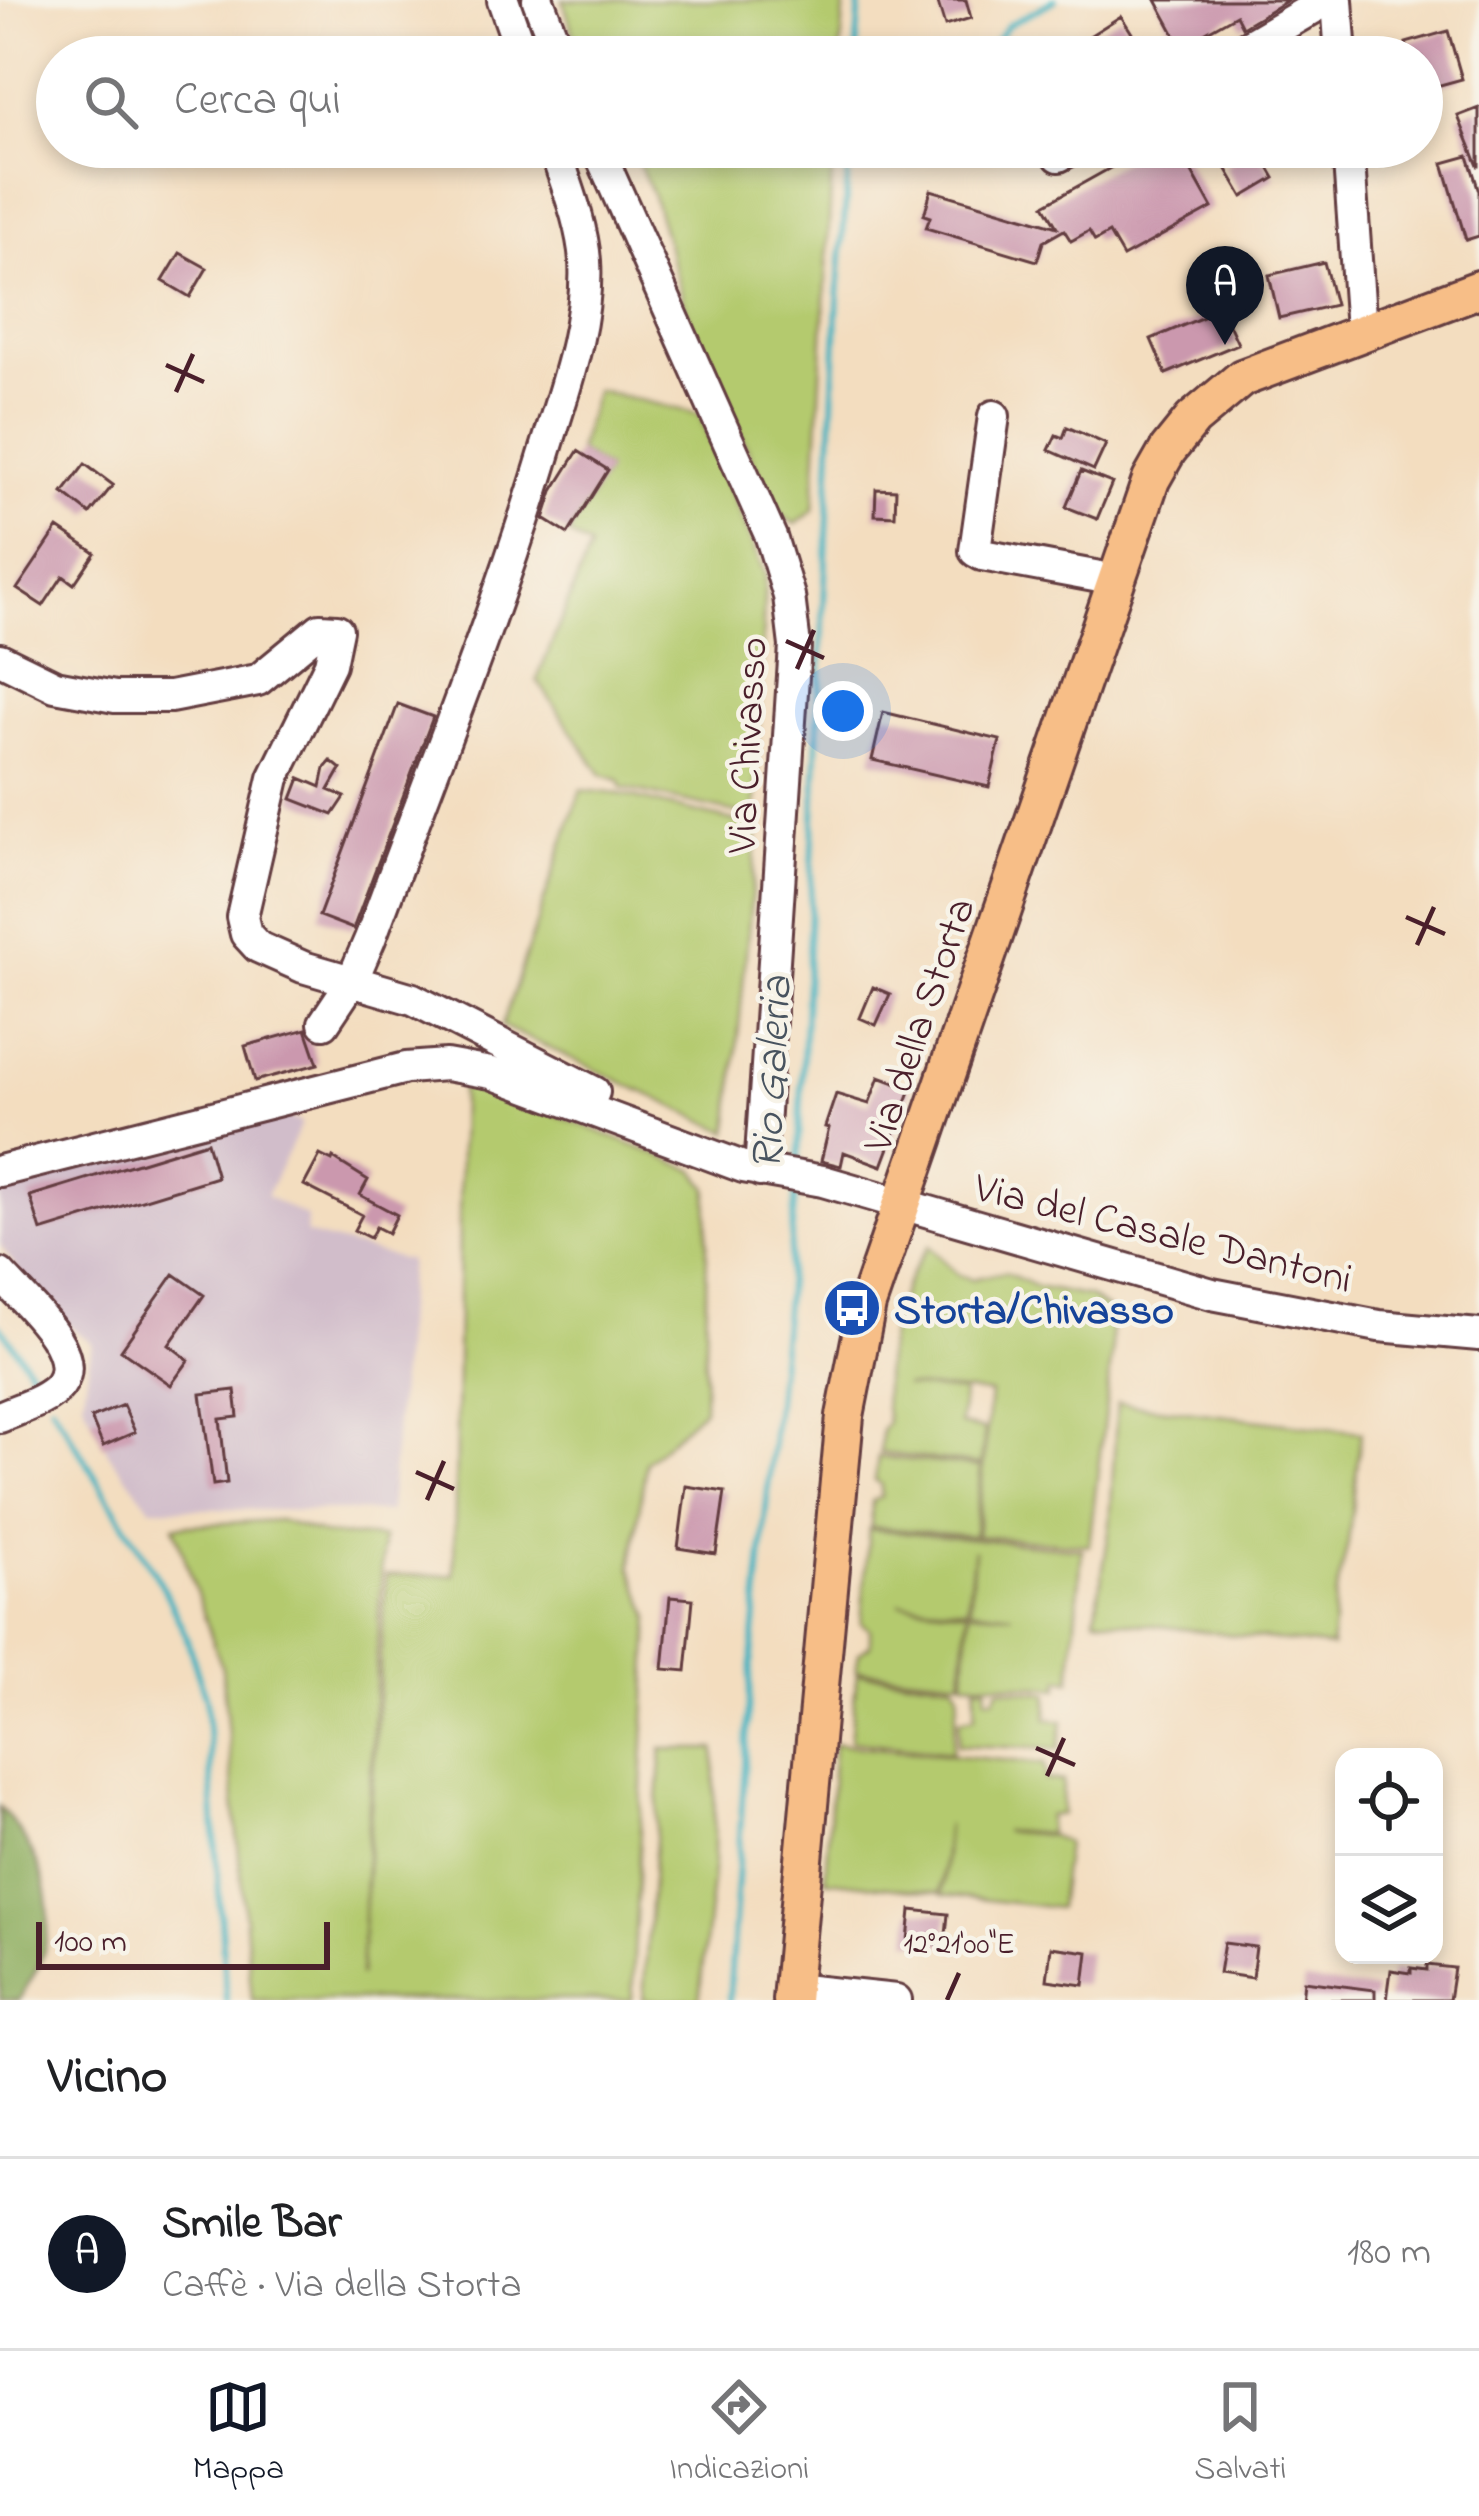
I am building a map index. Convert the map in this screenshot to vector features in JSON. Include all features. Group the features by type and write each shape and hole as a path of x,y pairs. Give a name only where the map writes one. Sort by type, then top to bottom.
{"main road":[{"name":"Via della Storta","path":"791,1995 845,1416 868,1305 1151,480 1193,419 1242,378 1479,289"}],"street":[{"path":"503,0 516,36"},
{"path":"538,0 552,36"},
{"path":"1265,36 1327,0"},
{"path":"1337,0 1340,36"},
{"path":"324,1023 352,981 525,517 565,386 584,297 585,262 561,168"},
{"name":"Via Chivasso","path":"606,168 771,537 791,608 795,646 773,1174"},
{"path":"1349,168 1361,330"},
{"path":"994,416 975,551 1115,580"},
{"path":"0,659 55,686 115,697 170,697 258,680 320,629 337,630 330,664 274,778 242,926 258,946 304,967 413,999 614,1102 747,1156 773,1174"},
{"path":"0,1171 426,1065 461,1067 511,1079 773,1174 823,1180 902,1207"},
{"name":"Via del Casale Dantoni","path":"902,1207 1255,1305 1409,1330 1479,1335"},
{"path":"0,1274 62,1346 66,1366 56,1389 11,1412"},
{"path":"791,1995 896,2000"}],"shaded area":[{"path":"266,1112 280,1121 284,1115 302,1123 266,1196 307,1217 306,1234 409,1261 389,1512 151,1508 109,1454 83,1401 92,1343 42,1304 0,1245 0,1181"}],"green space":[{"path":"563,0 845,0 842,36 573,33"},
{"path":"641,168 832,168 814,510 796,524 783,517 771,501 690,322"},
{"path":"596,390 699,414 765,575 755,817 622,788 619,780 602,775 537,680 590,548 568,534 607,470 578,451"},
{"path":"581,790 620,794 758,827 729,1132 502,1026"},
{"path":"470,1080 695,1170 708,1188 704,1408 646,1462 631,1567 650,1617 632,2000 252,2000 222,1668 174,1526 279,1520 326,1535 383,1538 360,1977 386,1575 454,1575 461,1091"},
{"path":"929,1246 958,1275 972,1279 1005,1272 1037,1287 1090,1297 1110,1311 1112,1353 1089,1545 977,1536 990,1393 904,1386 963,1392 960,1425 985,1430 981,1465 880,1453 881,1431 887,1422 884,1378 891,1331 906,1285"},
{"path":"1117,1403 1361,1432 1331,1647 1095,1618 1110,1526"},
{"path":"878,1457 981,1467 974,1536 871,1527 872,1501 881,1497 881,1484 875,1480"},
{"path":"869,1529 1082,1549 1071,1680 1060,1679 1059,1688 964,1681 970,1611 1013,1614 970,1609 974,1549 967,1608 899,1603 968,1611 961,1680 856,1670 859,1653 870,1645 870,1629 861,1623"},
{"path":"857,1673 954,1683 959,1693 952,1752 850,1741"},
{"path":"976,1685 987,1686 986,1697 994,1698 999,1688 1048,1693 1047,1719 1063,1721 1059,1749 958,1745 960,1719 975,1716"},
{"path":"834,1744 1044,1764 1046,1780 1063,1781 1062,1814 1048,1816 1048,1834 1003,1831 1051,1836 1066,1843 1058,1908 942,1895 947,1824 940,1893 825,1880"},
{"path":"662,1749 715,1749 714,1862 699,2000 643,2000"},
{"path":"0,1807 35,1858 47,1895 42,1957 19,2000 0,2000"}],"building":[{"path":"937,0 966,0 971,18 945,26"},
{"path":"1156,0 1288,0 1242,27 1236,15 1199,36 1176,36"},
{"path":"1121,16 1134,36 1089,36"},
{"path":"1448,31 1462,79 1443,84 1443,36 1430,36"},
{"path":"1479,108 1479,166 1478,166 1458,116"},
{"path":"1468,156 1479,191 1479,236 1466,240 1443,163"},
{"path":"1110,168 1190,168 1212,208 1123,257 1109,233 1095,241 1089,231 1071,241 1064,230 1043,242 1037,261 926,228 930,217 924,215 931,190 1057,227 1044,205"},
{"path":"1226,168 1269,168 1275,178 1243,197"},
{"path":"180,253 207,268 190,297 163,281"},
{"path":"1324,262 1335,305 1279,318 1269,275"},
{"path":"1222,309 1238,344 1166,374 1151,339"},
{"path":"1067,427 1106,444 1094,470 1049,450 1056,435 1063,438"},
{"path":"578,451 608,470 568,534 544,519 553,491"},
{"path":"85,464 113,485 90,514 63,493"},
{"path":"1081,471 1112,483 1097,519 1066,507"},
{"path":"876,489 896,490 895,516 875,515"},
{"path":"58,528 95,553 74,584 63,576 43,606 17,589"},
{"path":"398,704 433,717 353,929 319,916"},
{"path":"883,712 1000,740 989,787 872,760"},
{"path":"331,761 341,769 329,790 345,797 333,815 292,799 300,778 321,787"},
{"path":"873,987 890,994 876,1025 860,1018"},
{"path":"306,1029 318,1064 255,1081 245,1046"},
{"path":"879,1077 911,1089 882,1166 844,1152 841,1166 821,1161 836,1094 869,1104"},
{"path":"207,1142 217,1177 41,1231 30,1196"},
{"path":"320,1155 368,1180 360,1195 397,1215 388,1233 376,1227 370,1238 354,1230 362,1215 304,1185"},
{"path":"174,1274 204,1295 169,1345 189,1360 171,1385 121,1350"},
{"path":"235,1390 238,1417 220,1419 227,1483 213,1485 201,1394"},
{"path":"123,1405 135,1432 103,1446 91,1418"},
{"path":"686,1486 725,1492 716,1554 678,1548"},
{"path":"670,1597 693,1599 686,1671 663,1669"},
{"path":"911,1910 948,1914 945,1945 908,1941"},
{"path":"1224,1943 1256,1947 1252,1978 1219,1973"},
{"path":"1051,1947 1088,1952 1084,1985 1047,1980"},
{"path":"1427,1965 1454,1968 1449,2000 1387,2000 1391,1970 1411,1973 1411,1968 1427,1970"},
{"path":"1304,1981 1375,1990 1375,2000 1302,2000"}],"waterway":[{"name":"Rio Galeria","path":"857,36 860,0"},
{"path":"999,36 1008,25 1055,0"},
{"name":"Rio Galeria","path":"798,1168 838,298 848,168"},
{"name":"Rio Galeria","path":"729,2000 751,1670 796,1187"},
{"path":"0,1326 42,1387"},
{"path":"51,1404 162,1585 186,1636 206,1699 226,2000"}],"place":[{"name":"Smile Bar","path":"1225,345"},
{"name":"Storta/Chivasso","path":"852,1308"}]}
